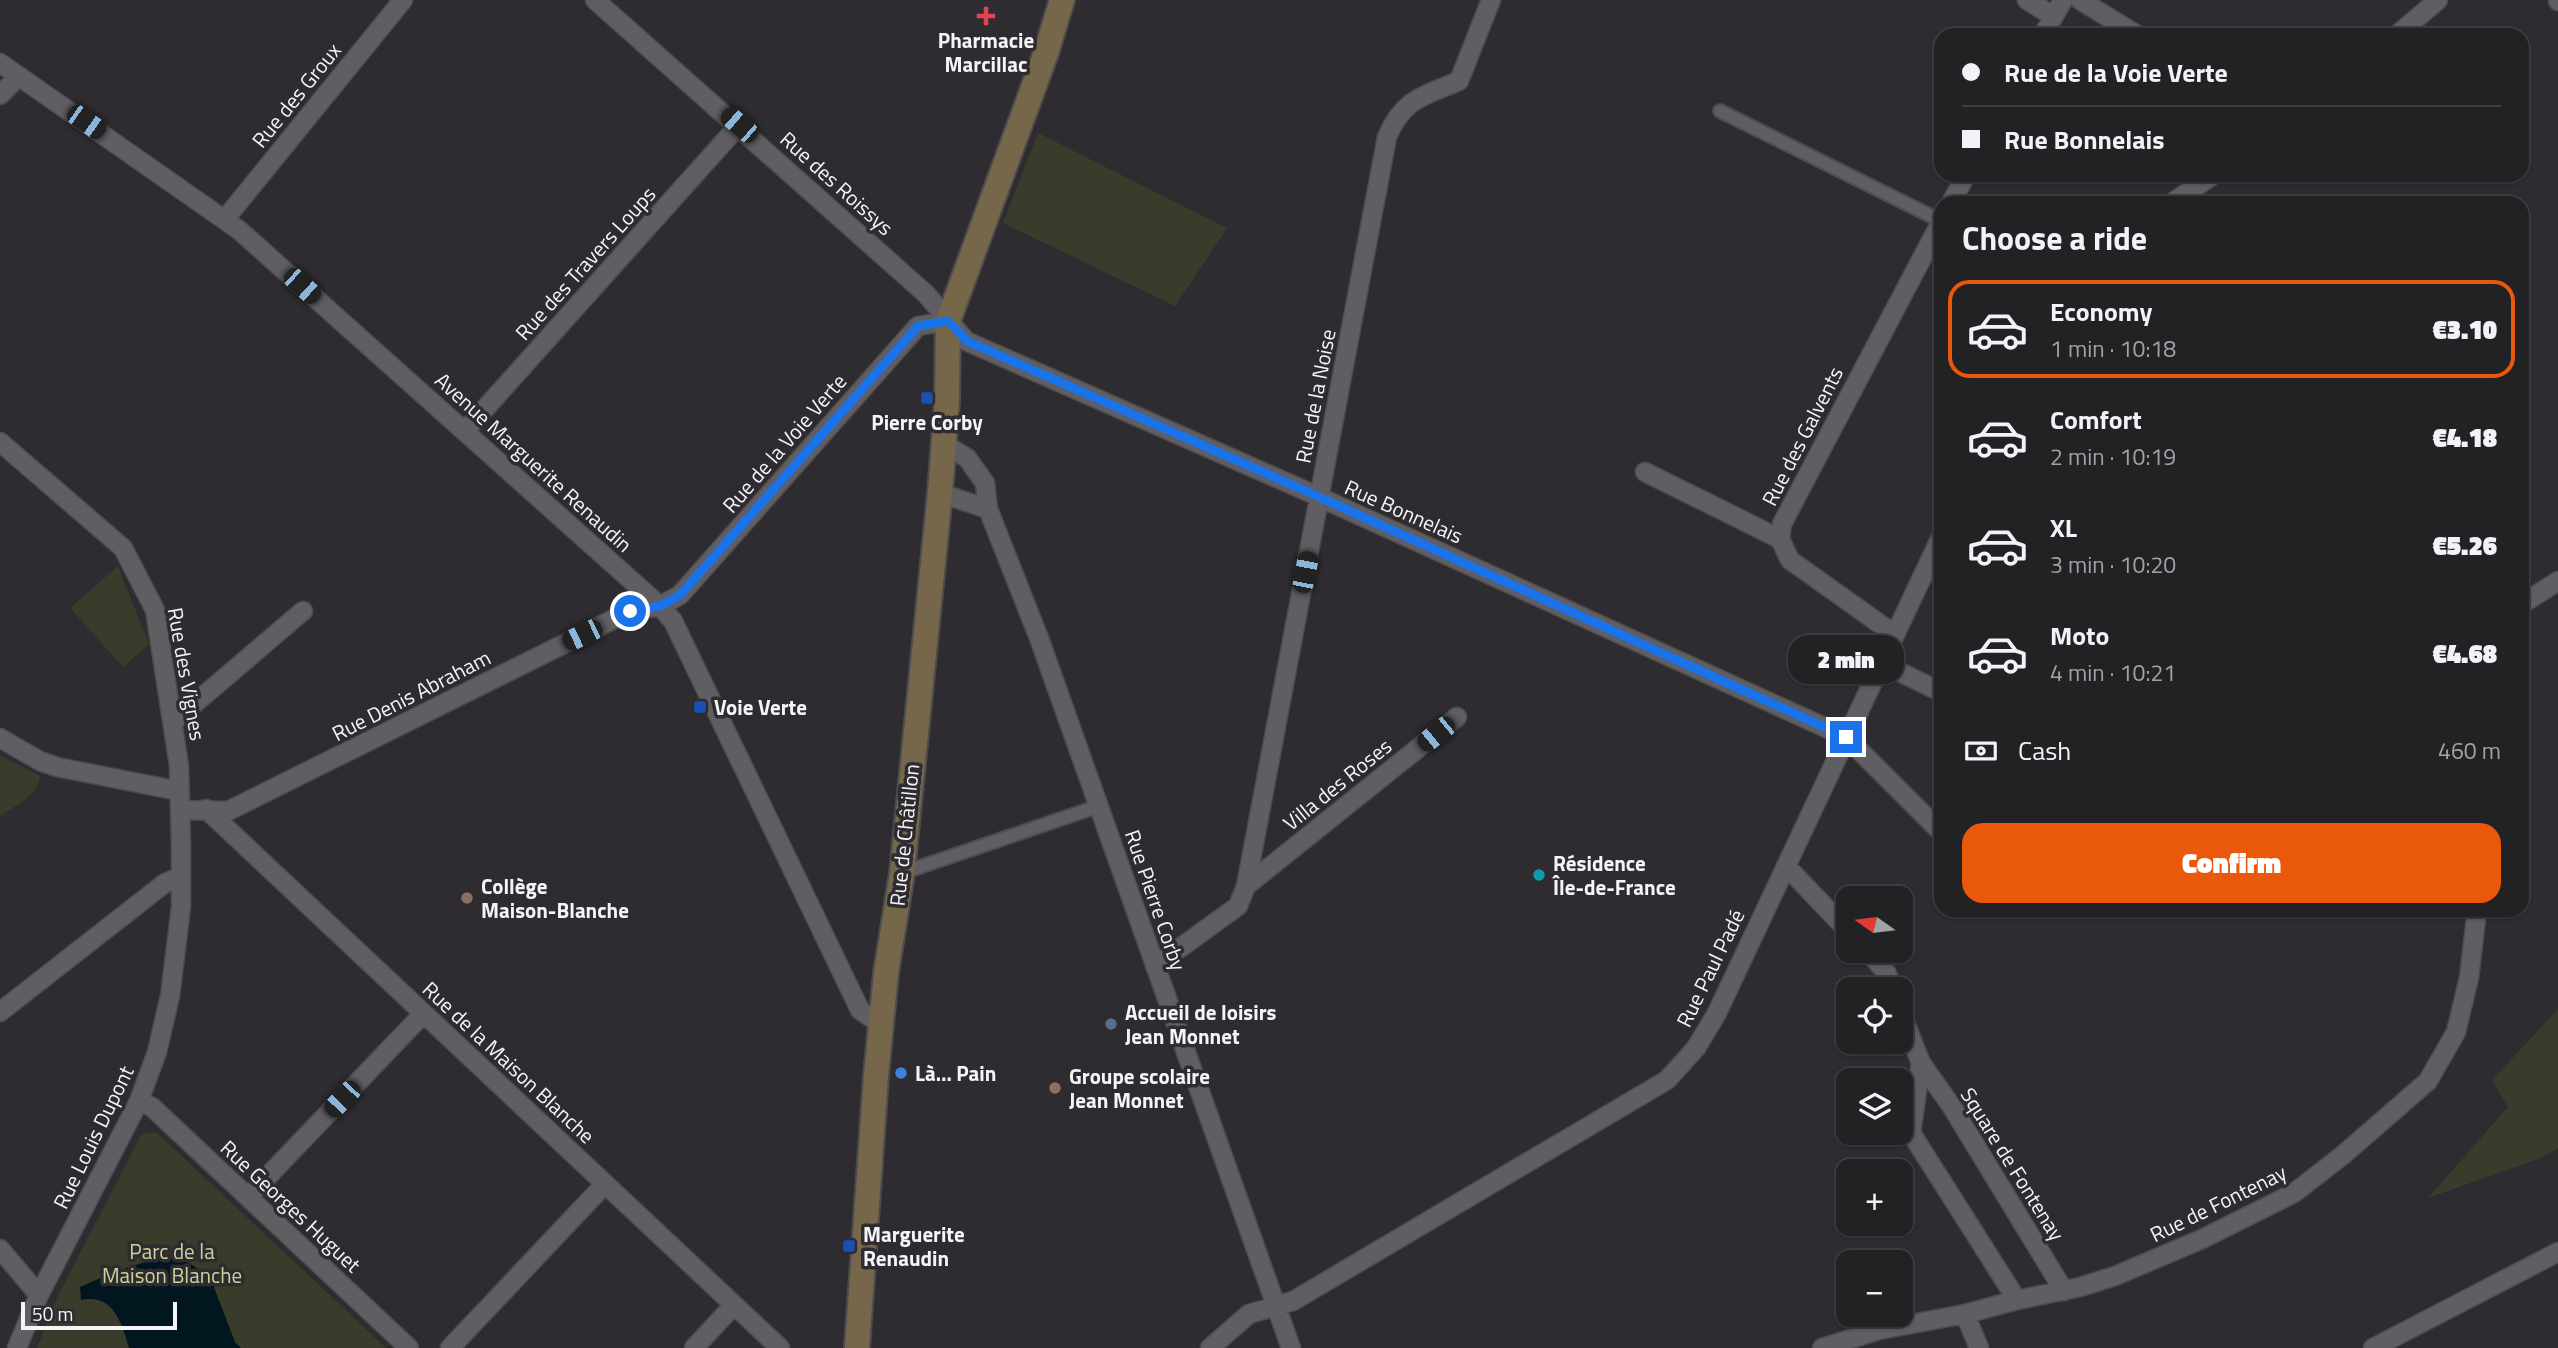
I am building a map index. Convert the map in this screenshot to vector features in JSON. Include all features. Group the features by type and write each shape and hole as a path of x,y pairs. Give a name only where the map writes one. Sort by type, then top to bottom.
{"main road":[{"name":"Rue de Châtillon","path":"857,1348 886,973 902,873 940,493 947,401 948,321 1046,53 1062,0"}],"street":[{"name":"Rue des Groux","path":"225,219 403,0"},
{"name":"Rue des Roissys","path":"595,0 739,125 926,294 948,321"},
{"name":"Rue de la Noise","path":"1155,966 1238,906 1246,886 1387,137 1395,118 1407,106 1420,97 1459,81 1492,0"},
{"path":"2027,0 2053,16"},
{"path":"2047,28 2063,0"},
{"path":"2080,0 2126,28"},
{"path":"2405,28 2438,0"},
{"name":"Avenue Marguerite Renaudin","path":"0,63 225,219 660,606 673,621 860,1010 882,1025"},
{"path":"0,95 19,76"},
{"path":"1720,111 1934,218"},
{"name":"Rue des Travers Loups","path":"465,430 739,125"},
{"path":"2182,196 2203,182"},
{"name":"Rue des Galvents","path":"1894,634 1790,560 1780,539 1782,524 1934,234"},
{"name":"Rue Bonnelais","path":"948,321 967,341 1320,497 1846,737"},
{"name":"Rue de la Voie Verte","path":"660,606 680,595 918,326 948,321"},
{"name":"Rue des Vignes","path":"0,442 123,548 155,610 174,722 180,810"},
{"name":"Rue Pierre Corby","path":"944,444 967,458 985,483 988,509 1039,638 1291,1348"},
{"path":"1645,472 1780,539"},
{"path":"940,493 988,509"},
{"name":"Rue Paul Padé","path":"1210,1348 1249,1314 1293,1301 1667,1080 1696,1048 1717,1013 1934,551"},
{"path":"2529,600 2558,581"},
{"name":"Rue Denis Abraham","path":"180,810 228,811 630,611 660,606"},
{"path":"174,722 303,611"},
{"path":"1881,663 1934,689"},
{"name":"Villa des Roses","path":"1246,886 1457,717"},
{"path":"1846,737 1934,825"},
{"path":"0,738 40,761 57,767 179,791"},
{"path":"902,873 1099,806"},
{"name":"Rue de la Maison Blanche","path":"206,809 780,1348"},
{"name":"Rue Louis Dupont","path":"18,1348 39,1295 139,1101 165,1023 181,907 180,810"},
{"path":"1786,866 1836,918"},
{"path":"0,1012 165,883 181,876"},
{"name":"Rue de Fontenay","path":"1822,1348 1879,1331 2064,1291 2115,1276 2202,1239 2294,1193 2343,1155 2428,1081 2456,1032 2469,978 2476,917"},
{"path":"248,1197 423,1014"},
{"name":"Square de Fontenay","path":"1913,1044 1920,1063 1952,1107 2064,1291"},
{"name":"Square de Fontenay","path":"1920,1063 1911,1133 2017,1300"},
{"name":"Rue Georges Huguet","path":"139,1101 152,1107 409,1348"},
{"path":"450,1348 606,1184"},
{"path":"0,1249 39,1295"},
{"path":"2373,1348 2558,1252"},
{"path":"694,1348 734,1305"},
{"path":"1965,1314 1979,1348"}],"green space":[{"path":"1038,133 1227,228 1175,306 1003,223"},
{"path":"118,566 149,644 123,667 70,608"},
{"path":"0,755 40,776 30,795 0,816"},
{"path":"2558,1009 2558,1148 2541,1158 2428,1198 2508,1107 2492,1080"},
{"name":"Parc de la Maison Blanche","path":"156,1132 386,1348 37,1348 57,1298 141,1135"}],"water":[{"path":"158,1258 181,1260 195,1266 207,1276 212,1282 235,1342 241,1348 129,1348 119,1320 108,1306 92,1299 81,1300 80,1287 114,1272"}],"place":[{"name":"Pharmacie Marcillac","path":"986,16"},
{"name":"Pierre Corby","path":"927,398"},
{"name":"Voie Verte","path":"700,707"},
{"name":"Résidence Île-de-France","path":"1539,875"},
{"name":"Collège Maison-Blanche","path":"467,898"},
{"name":"Accueil de loisirs Jean Monnet","path":"1111,1024"},
{"name":"Là… Pain","path":"901,1073"},
{"name":"Groupe scolaire Jean Monnet","path":"1055,1088"},
{"name":"Marguerite Renaudin","path":"849,1246"}],"route":[{"path":"630,611 660,606 680,595 918,326 948,321 967,341 1306,491 1846,737"}]}
